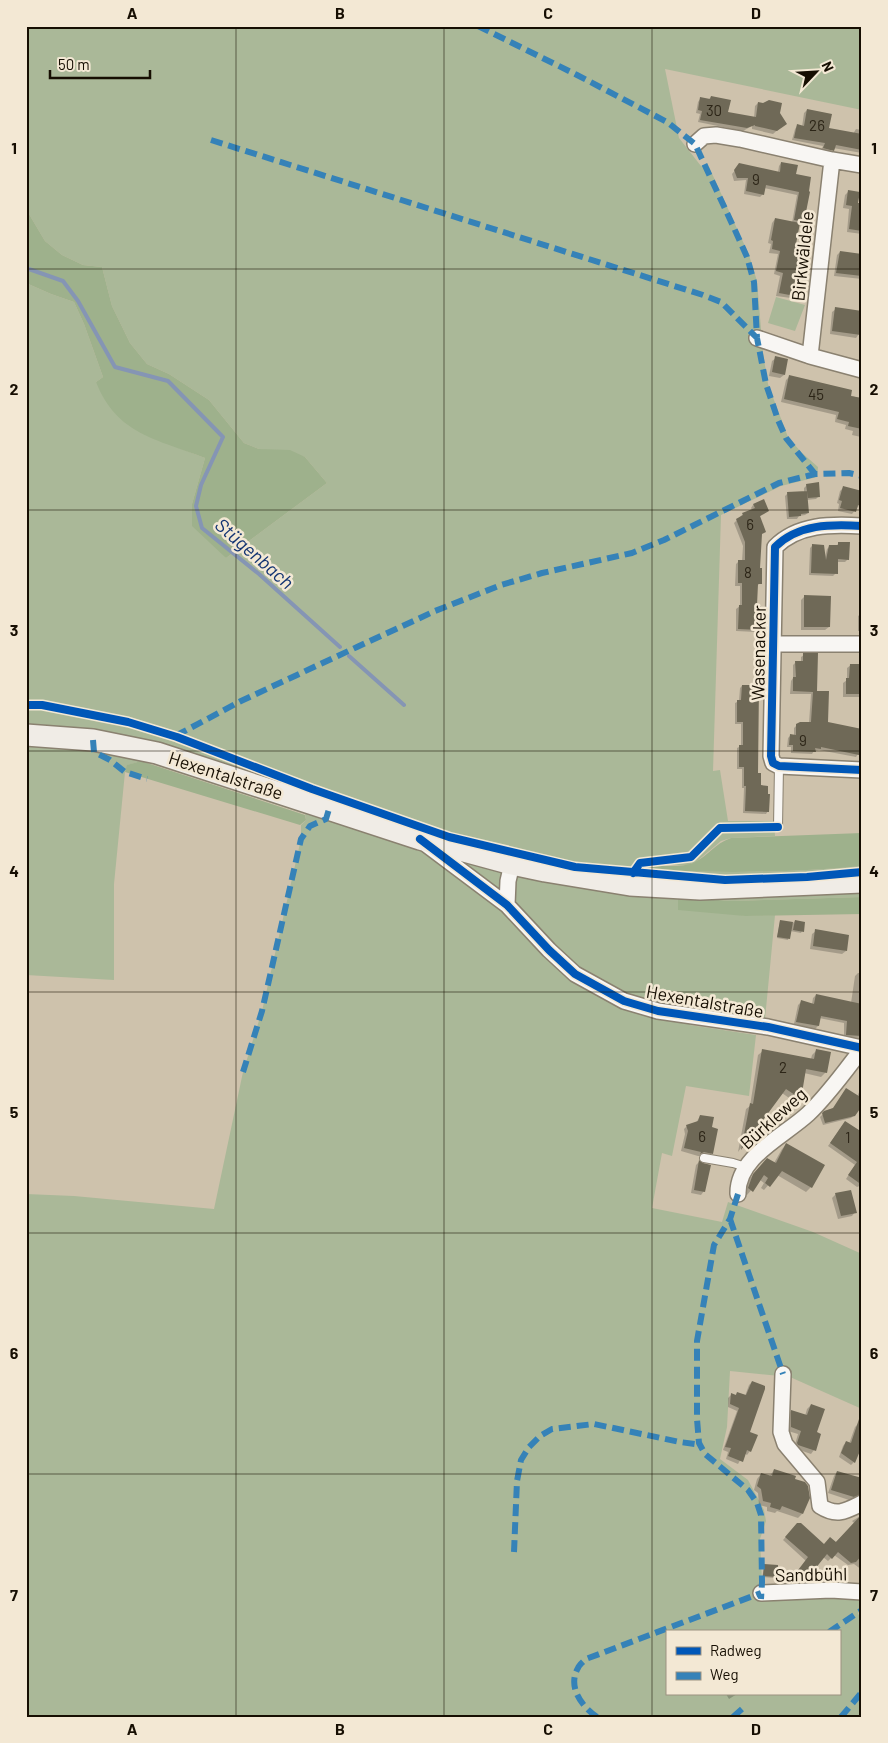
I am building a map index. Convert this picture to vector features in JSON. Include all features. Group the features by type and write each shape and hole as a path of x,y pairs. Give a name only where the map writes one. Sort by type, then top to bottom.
{"main road":[{"name":"Hexentalstraße","path":"26,735 93,740 158,753 420,839 512,864 630,885 692,889 862,882"}],"street":[{"path":"695,144 704,136 716,135 862,165"},
{"name":"Birkwäldele","path":"810,356 832,160"},
{"path":"757,338 810,356 862,370"},
{"name":"Wasenacker","path":"779,766 773,763 770,756 775,547 782,540 814,526 841,524 862,526"},
{"path":"773,644 862,644"},
{"path":"779,766 862,770"},
{"name":"Hexentalstraße","path":"420,839 507,905 549,950 576,974 624,1000 658,1011 768,1027 862,1048"},
{"path":"507,905 508,881 512,864"},
{"name":"Bürkleweg","path":"738,1194 737,1185 746,1167 757,1154 808,1114 828,1092 862,1048"},
{"path":"783,1374 781,1432 785,1444 816,1482 820,1506 826,1510 841,1513 862,1503"},
{"name":"Sandbühl","path":"761,1593 831,1590 862,1592"}],"lane":[{"path":"778,828 779,766"},
{"path":"704,1158 746,1167"}],"green space":[{"path":"26,26 862,26 862,110 665,69 679,138 701,166 709,167 749,255 757,281 763,353 768,384 788,437 818,467 817,477 781,486 721,515 713,771 720,770 728,821 774,821 775,836 731,838 721,841 696,862 688,865 664,865 651,870 756,872 862,866 862,897 732,901 678,897 745,916 775,915 765,1019 695,1008 690,1025 756,1035 749,1096 686,1086 672,1156 662,1153 652,1208 722,1222 728,1202 813,1232 862,1254 862,1409 790,1377 730,1371 727,1427 720,1459 748,1480 764,1510 766,1521 760,1539 761,1599 862,1596 862,1610 858,1613 862,1622 862,1717 26,1717 26,1194 74,1196 214,1209 243,1072 262,1011 301,839 301,825 306,820 305,814 150,763 141,761 128,765 125,772 114,884 114,980 26,975 26,283 74,302 103,377 96,382 179,448 205,458 192,504 226,558 327,483 305,457 259,449 244,443 209,400 169,374 147,364 130,343 112,306 102,267 83,265 62,255 45,241 26,209"},
{"path":"26,209 45,241 62,255 83,265 102,267 112,306 130,343 147,364 169,374 209,400 244,443 259,449 290,450 305,457 327,483 226,558 192,526 192,504 205,458 140,433 115,414 96,382 103,377 74,302 26,283"},
{"path":"776,297 805,305 795,331 768,323"},
{"path":"141,761 305,815 306,820 300,825 125,772 127,765"},
{"path":"862,833 862,866 756,872 650,870 651,866 690,864 720,843 731,838"},
{"path":"678,897 732,901 862,897 862,914 745,916 678,910"}],"building":[{"path":"711,96 731,100 728,112 756,117 758,102 763,103 769,100 782,103 780,113 787,124 777,131 755,125 747,128 700,120 702,111 698,110 700,97 710,99"},
{"path":"807,109 832,114 829,128 862,134 862,150 836,145 834,151 823,148 825,143 794,138 797,124 804,126"},
{"path":"781,162 798,165 796,174 811,177 804,222 794,220 799,192 766,185 764,195 746,191 748,178 737,178 734,170 739,163 780,172"},
{"path":"848,190 860,192 858,203 862,203 862,231 849,229 852,206 846,205"},
{"path":"775,218 800,223 796,244 801,246 797,265 802,266 795,296 779,293 783,273 776,271 780,251 772,249 773,241 771,240"},
{"path":"840,251 862,254 862,276 836,273"},
{"path":"835,307 862,311 861,335 832,331"},
{"path":"775,356 788,359 785,375 772,372"},
{"path":"789,375 852,390 851,396 862,398 862,429 848,426 849,422 837,419 839,412 784,399"},
{"path":"819,482 820,497 808,498 806,484"},
{"path":"843,486 862,491 862,505 858,505 856,512 840,508 842,501 839,500"},
{"path":"807,491 809,513 789,517 787,492"},
{"path":"764,499 769,511 760,516 766,532 762,534 760,568 762,568 762,584 758,584 757,605 761,606 760,630 738,629 739,605 742,605 742,583 738,583 738,560 745,560 745,542 736,519 743,515 742,513 755,508 753,504"},
{"path":"838,542 850,542 849,560 838,559 838,574 811,573 812,544 824,545 826,560 829,545 838,545"},
{"path":"804,595 831,596 830,627 804,627"},
{"path":"803,653 818,653 817,691 829,691 828,722 862,729 862,752 859,755 821,747 821,749 815,748 816,752 793,751 793,745 789,745 790,734 796,735 796,724 811,722 813,692 793,691 793,677 796,677 795,661 803,661"},
{"path":"850,664 862,664 862,694 846,694 846,678 849,678"},
{"path":"742,685 759,685 758,773 761,773 761,785 768,786 768,794 770,794 769,812 745,811 746,786 744,786 744,767 739,767 739,745 743,745 743,722 737,722 737,700 741,700"},
{"path":"780,920 793,922 790,939 777,937"},
{"path":"795,920 805,922 804,932 793,930"},
{"path":"815,929 849,935 847,951 813,946"},
{"path":"816,994 862,1004 862,1036 846,1035 847,1021 821,1016 819,1026 796,1022 801,1000 814,1004"},
{"path":"762,1049 814,1059 816,1049 831,1052 827,1073 806,1069 801,1099 786,1089 741,1150 750,1103 753,1104"},
{"path":"846,1088 862,1098 862,1106 855,1116 825,1123 822,1113 833,1108"},
{"path":"700,1115 714,1117 712,1127 718,1129 713,1154 704,1152 700,1154 701,1152 684,1148 688,1131 686,1125 698,1121"},
{"path":"845,1121 862,1132 862,1185 848,1175 857,1162 830,1143"},
{"path":"786,1143 825,1165 812,1188 782,1171 770,1187 765,1183 768,1178 764,1175 753,1192 748,1188 753,1174 767,1158 776,1163"},
{"path":"699,1160 711,1165 705,1192 694,1190"},
{"path":"851,1190 857,1213 841,1216 835,1193"},
{"path":"752,1381 765,1386 765,1389 750,1432 758,1435 751,1452 747,1450 743,1462 728,1456 731,1448 725,1447 739,1408 730,1404 731,1393 736,1395 737,1392 746,1395"},
{"path":"811,1404 825,1409 817,1432 821,1434 816,1451 798,1445 801,1431 791,1427 791,1410 807,1415"},
{"path":"860,1416 862,1416 862,1446 855,1463 841,1453 846,1441 851,1443"},
{"path":"774,1469 796,1476 795,1479 805,1482 808,1486 810,1498 803,1514 782,1506 780,1510 770,1507 771,1503 763,1501 761,1489 757,1486 761,1473 772,1476"},
{"path":"837,1471 862,1478 862,1494 854,1497 831,1490"},
{"path":"862,1514 862,1555 856,1562 851,1563 838,1552 832,1559 827,1554 811,1574 815,1576 810,1582 802,1582 792,1578 808,1557 785,1537 797,1523 801,1523 824,1544 830,1537 836,1542"},
{"path":"764,1564 778,1565 778,1577 763,1576"}],"waterway":[{"name":"Stügenbach","path":"26,268 63,281 78,301 115,367 168,381 223,437 201,485 196,506 202,528 259,574 340,647"},
{"name":"Stügenbach","path":"349,656 404,705"}],"marked path":[{"path":"478,26 667,122 695,144 747,257 754,282 757,338 766,384 778,420 786,438 815,474"},
{"path":"211,140 703,295 721,302 757,338"},
{"path":"177,737 179,734 241,701 435,611 501,585 542,573 632,553 664,540 779,483 815,474 849,473 862,476"},
{"path":"93,740 94,752 110,760 125,772 147,779"},
{"path":"243,1072 262,1011 301,839 310,826 326,819 329,809"},
{"path":"738,1194 730,1219 714,1245 697,1341 697,1419 699,1443 705,1454 748,1490 757,1503 761,1515 761,1599"},
{"path":"730,1219 783,1374"},
{"path":"514,1552 517,1481 521,1460 529,1447 540,1436 552,1429 594,1424 680,1442 699,1443"},
{"path":"597,1717 581,1702 575,1689 575,1675 579,1666 586,1659 761,1593"},
{"path":"832,1630 862,1610"},
{"path":"841,1717 862,1692"},
{"path":"733,1717 742,1709"}],"cycle path":[{"path":"862,526 816,527 794,534 784,539 775,547 771,756 773,763 779,766 862,770"},
{"path":"26,705 42,705 128,722 177,737 312,789 449,837 575,867 725,880 807,877 862,872"},
{"path":"633,873 640,863 691,857 720,828 778,827"},
{"path":"420,839 507,905 549,950 575,974 624,1001 658,1011 768,1027 862,1048"}]}
